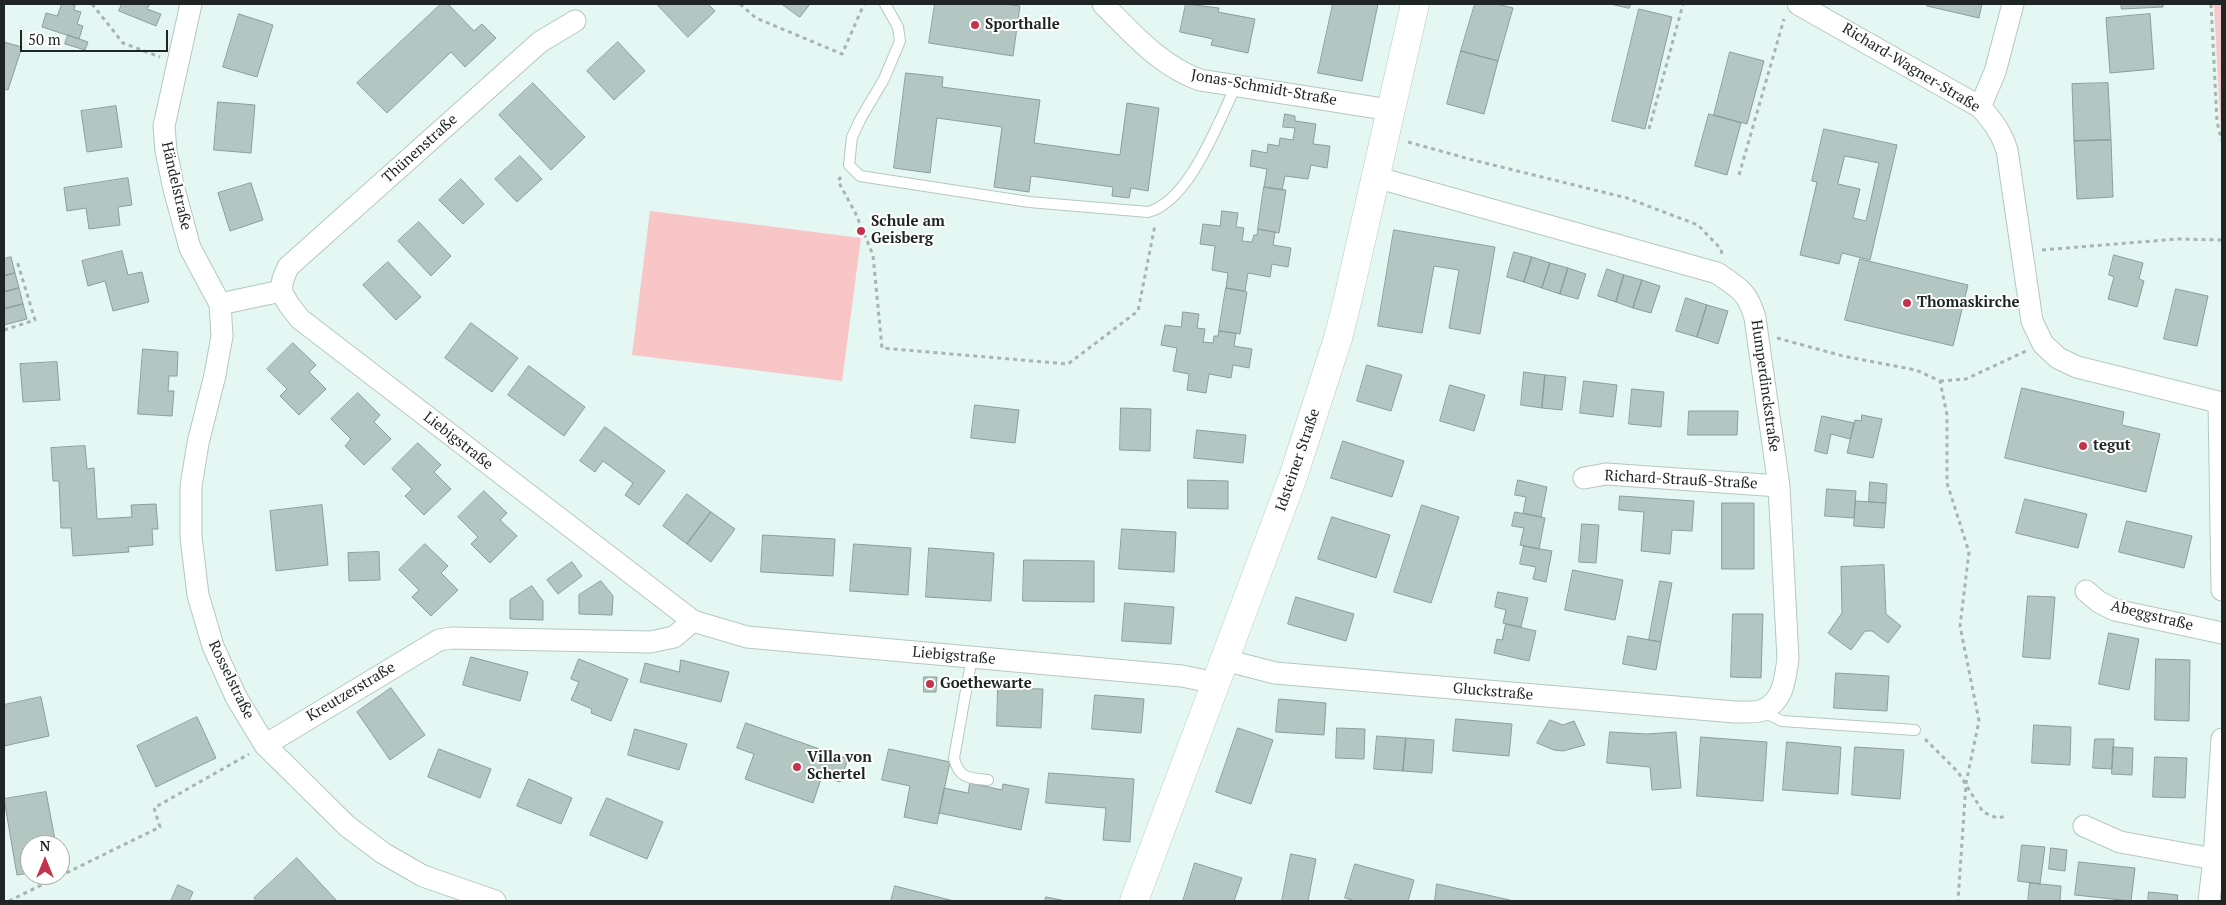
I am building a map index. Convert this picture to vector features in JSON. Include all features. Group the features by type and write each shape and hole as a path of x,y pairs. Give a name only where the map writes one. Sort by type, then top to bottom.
{"street":[{"name":"Händelstraße","path":"191,4 164,126 166,151 190,248 220,304"},
{"name":"Jonas-Schmidt-Straße","path":"1103,4 1146,46 1173,67 1200,80 1236,86 1388,123"},
{"name":"Idsteiner Straße","path":"1134,901 1293,477 1321,391 1349,294 1415,4"},
{"path":"1980,107 1994,72 2013,4"},
{"name":"Richard-Wagner-Straße","path":"1792,8 1980,107 2001,132 2007,150 2032,321 2043,344 2058,358 2076,367 2220,402"},
{"name":"Thünenstraße","path":"281,291 288,267 540,42 575,21"},
{"name":"Humperdinckstraße","path":"1375,177 1717,273 1741,290 1751,302 1779,486 1788,659 1785,684 1780,695 1762,711"},
{"path":"220,304 281,291"},
{"name":"Liebigstraße","path":"281,291 300,319 693,621 747,637 1182,676 1220,672"},
{"name":"Rosselstraße","path":"220,304 222,336 198,443 192,486 191,537 198,595 213,646 236,696 265,745 347,826 383,853 422,876 494,901"},
{"path":"2220,402 2222,590"},
{"name":"Richard-Strauß-Straße","path":"1584,478 1606,474 1779,486"},
{"name":"Abeggstraße","path":"2086,591 2099,602 2115,610 2222,633"},
{"name":"Kreutzerstraße","path":"265,745 439,640 452,638 650,642 674,637 693,621"},
{"name":"Gluckstraße","path":"1220,672 1275,673 1726,711 1762,711"},
{"path":"2210,901 2222,738"},
{"path":"2084,826 2120,842 2214,859"}],"lane":[{"path":"885,4 898,27 900,40 884,79 852,137 849,165 860,176 1029,202 1133,212 1158,210 1167,203 1200,164 1236,86"},
{"path":"972,657 954,758 957,769 968,778 988,780"},
{"path":"1762,711 1782,721 1916,730"}],"path":[{"path":"92,4 123,44 177,63"},
{"path":"740,4 756,18 842,54 864,4"},
{"path":"1649,129 1683,4"},
{"path":"2210,4 2217,122 2222,141"},
{"path":"1739,175 1792,8"},
{"path":"2217,122 2222,122"},
{"path":"1388,123 1473,160 1627,198 1698,225 1721,249 1727,280"},
{"path":"849,165 838,181 856,212 873,255 882,348 1068,364 1138,310 1158,210"},
{"path":"2021,252 2177,239 2222,240"},
{"path":"4,330 35,320 17,261"},
{"path":"1757,332 1843,356 1916,370 1940,381 1966,378 2043,344"},
{"path":"1940,381 1947,415 1947,483 1970,552 1960,626 1979,721 1966,784 1958,901"},
{"path":"1916,730 1966,784 1983,812 1998,818 2007,816"},
{"path":"9,901 160,827 154,808 265,745"}],"shaded area":[{"path":"2214,4 2222,4 2222,140 2221,135"},
{"path":"650,211 861,238 842,381 632,355"}],"building":[{"path":"62,4 75,5 74,10 81,12 77,24 83,26 79,39 42,27 46,13 57,16"},
{"path":"122,4 150,4 147,9 161,14 156,26 119,11"},
{"path":"441,4 448,4 474,31 482,24 496,38 465,67 451,52 387,113 357,83"},
{"path":"657,4 708,4 715,11 688,37"},
{"path":"782,4 810,4 800,17"},
{"name":"Sporthalle","path":"935,4 1004,4 1020,6 1013,56 929,43"},
{"path":"1186,4 1219,8 1218,12 1255,19 1248,53 1211,45 1213,39 1180,32"},
{"path":"1333,4 1378,4 1362,81 1318,73"},
{"path":"1475,4 1497,4 1513,8 1498,61 1461,51"},
{"path":"1611,4 1631,4 1629,8"},
{"path":"1928,4 1982,4 1979,18 1927,6"},
{"path":"2121,4 2163,4 2163,7 2122,9"},
{"path":"1639,9 1672,17 1645,129 1612,121"},
{"path":"239,14 273,25 257,77 223,67"},
{"path":"2150,14 2154,69 2110,73 2106,18"},
{"path":"68,35 88,42 85,50 65,44"},
{"path":"4,42 22,47 8,90 4,89"},
{"path":"618,42 645,71 614,100 587,71"},
{"path":"1461,51 1498,61 1484,114 1447,104"},
{"path":"1730,52 1764,61 1747,124 1714,115"},
{"path":"906,73 943,77 942,87 1040,100 1034,143 1120,155 1127,103 1159,108 1148,191 1131,188 1129,198 1112,196 1113,187 1031,176 1029,192 994,187 1002,127 937,118 930,173 894,168"},
{"path":"533,83 585,137 551,170 499,115"},
{"path":"2108,83 2111,140 2074,141 2072,84"},
{"path":"218,102 255,105 251,153 214,150"},
{"path":"116,106 122,147 87,152 81,111"},
{"path":"1285,114 1295,116 1295,121 1316,124 1313,144 1330,146 1327,168 1311,165 1308,179 1285,176 1282,190 1264,187 1267,169 1250,166 1252,150 1267,153 1268,144 1279,146 1280,138 1293,140 1295,128 1283,127"},
{"path":"1709,114 1741,123 1727,175 1695,166"},
{"path":"1824,129 1897,145 1870,260 1842,253 1839,264 1800,255 1817,182 1812,181","holes":["1845,156 1879,163 1866,221 1853,218 1860,189 1838,184"]},
{"path":"2111,140 2113,197 2077,199 2074,141"},
{"path":"520,156 542,179 517,202 495,179"},
{"path":"128,178 132,205 118,207 120,225 89,229 86,208 67,211 64,188"},
{"path":"461,179 484,204 463,224 439,200"},
{"path":"251,183 263,220 230,231 218,193"},
{"path":"1264,187 1286,190 1279,233 1258,229"},
{"path":"1222,211 1238,213 1236,227 1244,228 1242,241 1252,242 1254,235 1257,235 1258,229 1275,232 1273,245 1291,248 1288,267 1272,264 1270,277 1248,273 1245,291 1226,288 1228,273 1212,270 1215,246 1200,244 1203,224 1220,226"},
{"path":"419,222 451,256 431,276 398,241"},
{"path":"1394,230 1495,247 1480,334 1449,328 1459,270 1434,266 1422,333 1378,326"},
{"path":"122,251 128,275 142,272 149,302 113,311 105,281 88,286 82,261"},
{"path":"1514,252 1532,257 1524,282 1507,277"},
{"path":"2114,255 2143,263 2139,279 2144,281 2137,307 2108,299 2114,277 2109,275"},
{"path":"11,257 15,273 4,276 4,259"},
{"path":"1532,257 1550,263 1542,288 1524,282"},
{"name":"Thomaskirche","path":"1860,259 1968,285 1953,346 1845,320"},
{"path":"388,262 421,297 396,320 363,285"},
{"path":"1550,263 1568,268 1560,294 1542,288"},
{"path":"1568,268 1586,274 1578,299 1560,294"},
{"path":"1607,269 1624,275 1616,302 1598,296"},
{"path":"15,273 19,288 4,292 4,276"},
{"path":"1624,275 1642,280 1633,308 1616,302"},
{"path":"1642,280 1660,286 1651,313 1633,308"},
{"path":"19,288 23,304 4,309 4,292"},
{"path":"1226,288 1247,292 1240,334 1219,331"},
{"path":"2176,289 2208,296 2197,346 2164,339"},
{"path":"1686,298 1707,305 1697,337 1676,331"},
{"path":"23,304 27,319 4,325 4,309"},
{"path":"1707,305 1728,311 1718,344 1697,337"},
{"path":"1183,312 1199,314 1197,328 1205,329 1203,342 1213,343 1214,336 1218,336 1219,331 1236,333 1234,346 1252,349 1249,368 1233,365 1231,378 1209,374 1206,393 1187,390 1189,374 1173,371 1177,348 1161,345 1165,325 1181,327"},
{"path":"471,323 518,358 492,392 445,358"},
{"path":"293,343 316,365 309,372 326,389 299,415 280,396 287,389 267,369"},
{"path":"143,349 178,352 177,376 169,376 168,391 174,391 172,416 138,414"},
{"path":"57,362 60,400 23,402 20,364"},
{"path":"1367,365 1402,375 1391,411 1357,401"},
{"path":"529,366 585,407 564,436 508,395"},
{"path":"1524,372 1545,375 1542,408 1521,405"},
{"path":"1545,375 1566,377 1562,410 1542,408"},
{"path":"1584,381 1617,385 1613,417 1580,413"},
{"path":"1450,385 1485,395 1474,431 1440,421"},
{"name":"tegut","path":"2022,388 2124,412 2122,425 2160,434 2146,492 2005,458"},
{"path":"1632,389 1664,392 1661,427 1629,424"},
{"path":"358,393 380,415 374,422 391,439 364,465 345,446 351,439 331,419"},
{"path":"975,405 1019,410 1015,443 971,438"},
{"path":"1121,408 1151,409 1150,451 1120,450"},
{"path":"1689,411 1738,411 1737,435 1688,435"},
{"path":"1862,415 1882,419 1873,458 1847,453 1855,420 1861,421"},
{"path":"1822,416 1854,423 1850,439 1831,434 1827,454 1815,451"},
{"path":"605,427 665,471 639,505 625,495 633,483 603,461 595,472 580,461"},
{"path":"1197,430 1246,435 1243,463 1194,458"},
{"path":"1343,441 1404,461 1392,497 1331,478"},
{"path":"418,443 441,465 434,472 451,489 424,515 405,496 412,489 392,469"},
{"path":"85,446 87,469 94,468 97,519 132,517 131,505 156,504 158,529 152,529 153,545 128,547 129,552 73,556 71,528 61,528 59,481 53,481 51,448"},
{"path":"1188,480 1228,481 1228,509 1188,508"},
{"path":"1518,480 1547,487 1541,517 1523,513 1526,497 1515,495"},
{"path":"1870,482 1887,484 1886,503 1869,502"},
{"path":"1827,489 1856,491 1854,518 1825,516"},
{"path":"484,491 507,513 500,520 517,536 490,563 471,544 478,537 458,517"},
{"path":"687,494 711,512 687,544 663,526"},
{"path":"1620,496 1694,501 1692,531 1672,530 1670,554 1641,551 1644,512 1619,510"},
{"path":"2025,499 2087,514 2078,548 2016,533"},
{"path":"1856,501 1886,503 1884,528 1854,526"},
{"path":"1722,503 1754,503 1754,569 1722,569"},
{"path":"322,505 328,565 276,571 270,511"},
{"path":"1422,505 1459,517 1431,603 1394,592"},
{"path":"711,512 735,529 711,562 687,544"},
{"path":"1515,512 1545,518 1539,549 1520,545 1524,528 1512,526"},
{"path":"1332,517 1390,535 1376,578 1318,559"},
{"path":"2127,521 2192,536 2184,568 2119,552"},
{"path":"1582,524 1599,525 1596,563 1579,562"},
{"path":"1122,529 1176,532 1174,572 1119,569"},
{"path":"763,535 835,539 833,576 761,572"},
{"path":"425,544 448,566 441,573 458,590 431,616 412,597 419,590 399,570"},
{"path":"854,544 911,548 908,595 850,591"},
{"path":"1524,546 1552,551 1546,582 1533,579 1536,567 1520,564"},
{"path":"929,548 994,553 991,601 926,597"},
{"path":"379,552 380,580 349,581 348,553"},
{"path":"1024,560 1094,561 1094,602 1023,601"},
{"path":"572,562 582,576 558,594 547,580"},
{"path":"1884,565 1886,614 1901,626 1888,643 1872,631 1865,631 1851,650 1828,633 1842,613 1841,567"},
{"path":"1573,570 1623,580 1615,620 1565,610"},
{"path":"601,581 613,596 612,615 579,614 579,595"},
{"path":"1660,581 1672,583 1661,642 1649,640"},
{"path":"532,586 543,601 543,620 510,619 510,600"},
{"path":"1498,592 1528,598 1521,627 1503,623 1506,610 1495,607"},
{"path":"2028,596 2055,597 2050,659 2023,657"},
{"path":"1296,597 1354,614 1346,641 1288,624"},
{"path":"1125,603 1174,607 1171,644 1122,641"},
{"path":"1733,614 1763,614 1761,678 1731,677"},
{"path":"1506,624 1536,631 1529,661 1494,653 1497,639 1502,640"},
{"path":"2109,633 2139,639 2129,690 2099,684"},
{"path":"1628,636 1661,642 1656,670 1623,664"},
{"path":"471,657 528,672 520,701 463,685"},
{"path":"579,659 628,679 611,721 591,713 592,709 571,700 579,682 571,679"},
{"path":"2156,659 2190,660 2189,721 2155,720"},
{"path":"681,660 729,672 721,702 640,682 645,663 679,672"},
{"path":"1836,673 1889,676 1887,711 1834,708"},
{"name":"Goethewarte","path":"924,677 937,677 936,692 924,692"},
{"path":"391,688 425,735 390,760 357,712"},
{"path":"998,688 1043,689 1041,728 997,726"},
{"path":"1095,695 1144,699 1141,733 1092,729"},
{"path":"41,697 49,736 4,746 4,705"},
{"path":"1279,699 1326,703 1324,735 1276,732"},
{"path":"197,717 216,758 156,787 137,746"},
{"path":"1456,719 1512,724 1509,756 1453,751"},
{"path":"1550,720 1563,725 1574,721 1585,745 1563,751 1554,750 1537,743"},
{"name":"Villa von Schertel","path":"746,723 848,759 840,782 822,776 813,803 745,779 754,754 737,748"},
{"path":"2034,725 2071,727 2070,765 2032,763"},
{"path":"1238,728 1273,740 1251,804 1216,792"},
{"path":"1337,728 1365,729 1364,759 1336,758"},
{"path":"635,729 687,744 679,770 628,755"},
{"path":"1610,732 1647,734 1676,732 1681,788 1652,790 1650,767 1607,763"},
{"path":"1377,736 1406,738 1403,771 1374,769"},
{"path":"1701,737 1767,742 1763,801 1697,796"},
{"path":"1406,738 1434,740 1432,773 1403,771"},
{"path":"2095,739 2114,739 2112,769 2093,768"},
{"path":"1787,742 1841,747 1838,794 1783,790"},
{"path":"1855,747 1904,750 1900,799 1852,795"},
{"path":"2113,747 2133,748 2132,775 2112,774"},
{"path":"439,749 491,769 480,798 428,777"},
{"path":"889,749 950,762 937,824 904,817 910,786 882,780"},
{"path":"2155,757 2187,758 2185,798 2153,797"},
{"path":"1049,773 1134,779 1130,842 1103,840 1106,808 1046,803"},
{"path":"529,779 572,798 561,824 517,806"},
{"path":"970,783 1002,790 1003,784 1029,789 1021,830 939,813 944,788 968,793"},
{"path":"46,792 54,835 20,835 20,875 17,875 4,799"},
{"path":"607,798 663,822 647,859 590,835"},
{"path":"2022,845 2045,847 2040,884 2018,881"},
{"path":"2051,848 2067,850 2065,871 2049,869"},
{"path":"1291,854 1316,859 1308,901 1282,901"},
{"path":"297,858 337,901 257,901 254,898"},
{"path":"2079,862 2135,868 2131,901 2075,895"},
{"path":"1195,863 1242,878 1234,901 1183,901"},
{"path":"1355,864 1414,880 1408,901 1356,901 1345,898"},
{"path":"2030,883 2061,886 2060,901 2028,901"},
{"path":"1437,884 1510,900 1510,901 1435,901"},
{"path":"178,885 193,892 189,901 171,901"},
{"path":"895,886 954,901 891,901"},
{"path":"2149,892 2178,895 2177,901 2148,901"},
{"path":"1046,897 1066,901 1045,901"}],"place":[{"name":"Sporthalle","path":"975,25"},
{"name":"Schule am Geisberg","path":"861,231"},
{"name":"Thomaskirche","path":"1907,303"},
{"name":"tegut","path":"2083,446"},
{"name":"Goethewarte","path":"930,684"},
{"name":"Villa von Schertel","path":"797,767"}]}
